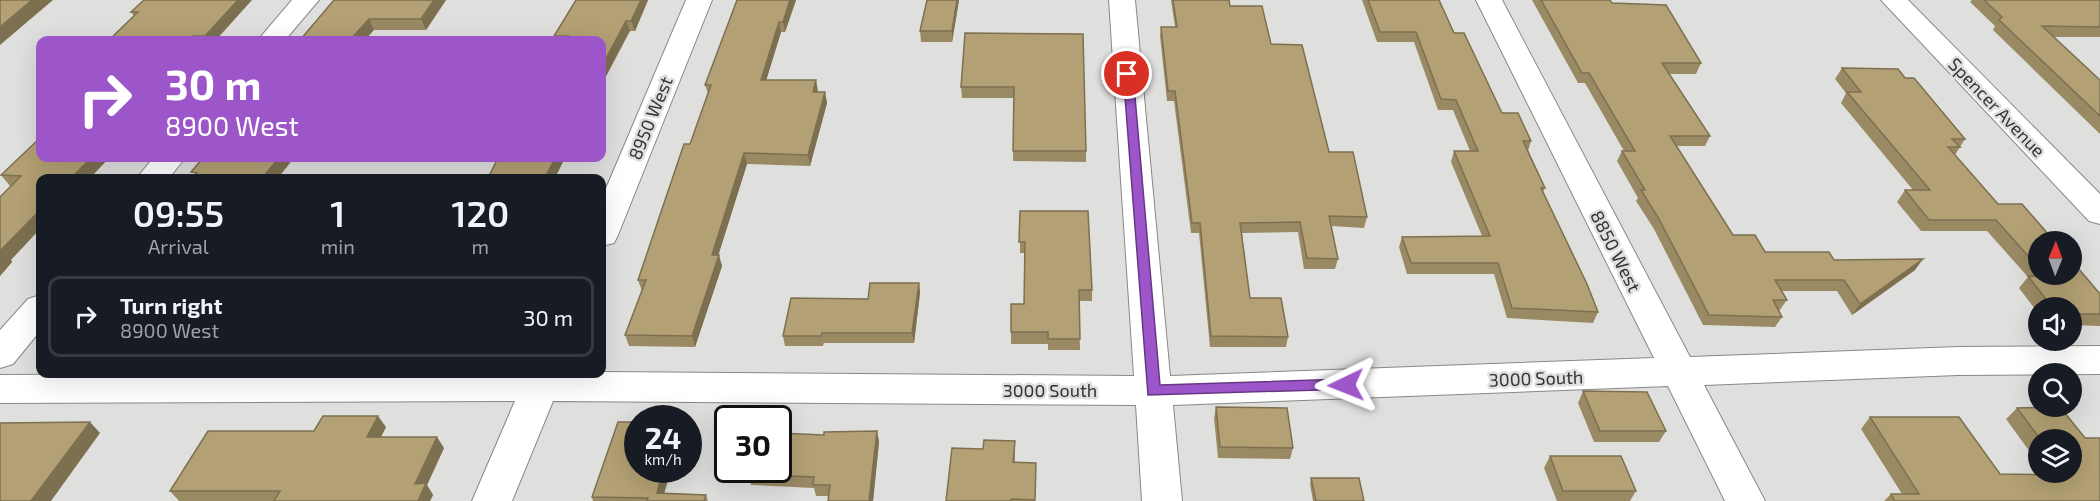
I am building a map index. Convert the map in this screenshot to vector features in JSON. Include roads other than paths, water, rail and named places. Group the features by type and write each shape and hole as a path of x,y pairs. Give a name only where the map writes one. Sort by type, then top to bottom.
{"street":[{"path":"274,36 306,0"},
{"name":"8950 West","path":"606,225 699,0"},
{"path":"1122,0 1162,501"},
{"name":"8850 West","path":"1489,0 1744,501"},
{"name":"Spencer Avenue","path":"1894,0 2100,213"},
{"path":"156,174 166,162"},
{"path":"0,354 36,313"},
{"name":"3000 South","path":"0,388 542,380 1153,391 1958,361 2100,360"},
{"path":"492,501 542,380"}]}
